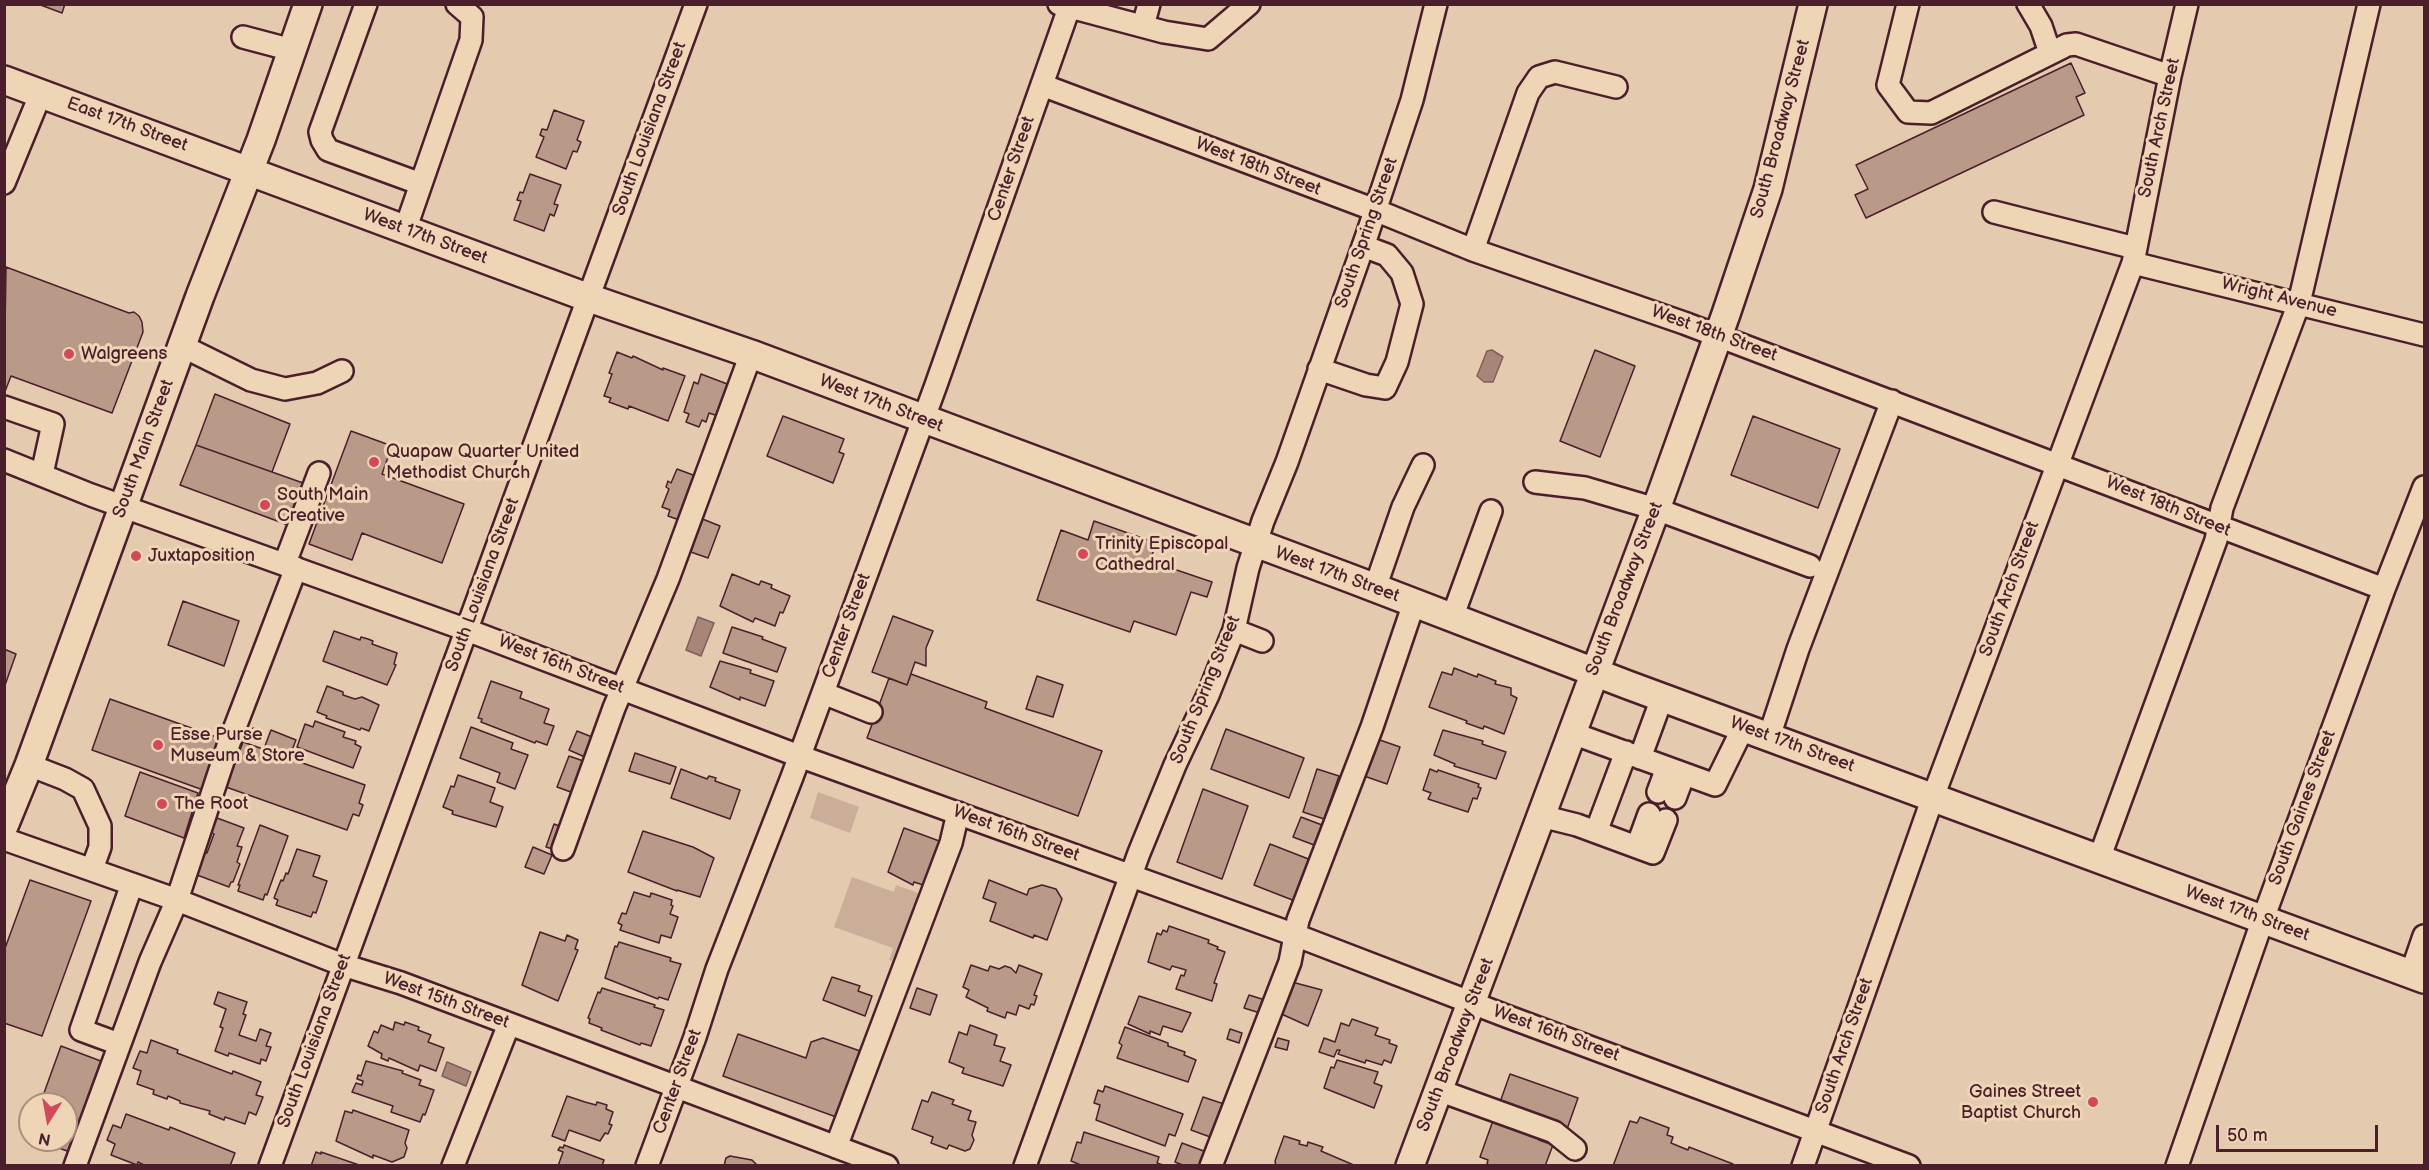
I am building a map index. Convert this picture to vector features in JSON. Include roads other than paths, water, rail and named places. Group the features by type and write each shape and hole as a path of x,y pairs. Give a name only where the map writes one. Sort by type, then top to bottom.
{"main road":[{"name":"South Main Street","path":"4,826 29,765 308,4"},
{"name":"South Broadway Street","path":"1410,1166 1656,509 1717,336 1768,189 1814,4"},
{"name":"East 17th Street","path":"4,80 249,170"},
{"name":"West 17th Street","path":"249,170 589,298 751,354 1375,588 1594,673 2418,977"}],"street":[{"path":"366,4 320,132 322,140 328,150 421,184"},
{"path":"405,230 471,40 472,16 457,4"},
{"name":"South Louisiana Street","path":"270,1166 696,4"},
{"path":"1143,26 1149,4"},
{"path":"1064,6 1143,26 1208,39 1249,4"},
{"name":"South Spring Street","path":"1025,1166 1130,876 1234,630 1248,568 1263,521 1287,462 1376,210 1412,100 1436,4"},
{"path":"1908,4 1888,85 1908,112 1931,114 2067,45 2076,44 2170,76"},
{"path":"2028,4 2041,26 2050,53"},
{"name":"South Arch Street","path":"1803,1166 1933,797 2134,256 2170,76 2187,4"},
{"path":"2099,859 2216,540 2222,508 2299,303 2369,4"},
{"name":"Center Street","path":"647,1166 695,1037 717,969 823,693 923,420 1042,85 1064,6"},
{"path":"243,37 292,50"},
{"path":"1473,250 1528,93 1539,77 1555,72 1616,87"},
{"name":"West 18th Street","path":"1042,85 1352,203 1376,210 1473,250 1717,336 1892,401 2384,589"},
{"path":"4,183 41,93"},
{"name":"Wright Avenue","path":"1994,212 2134,256 2299,303 2424,335"},
{"path":"1319,369 1366,385 1385,388 1397,362 1412,304 1402,273 1387,255 1363,246"},
{"path":"182,346 251,380 285,389 317,383 342,371"},
{"path":"563,849 614,708 668,579 751,354"},
{"path":"1769,737 1798,649 1892,401"},
{"path":"4,407 53,424 42,474"},
{"name":"West 16th Street","path":"4,460 91,495 467,630 799,756 1295,935 1909,1166"},
{"path":"1375,588 1403,507 1423,465"},
{"path":"75,1166 150,962 177,900 291,566 319,473"},
{"path":"1535,482 1585,488 1656,509 1810,566"},
{"name":"South Gaines Street","path":"2177,1166 2263,919 2384,589 2424,488"},
{"path":"1452,618 1491,511"},
{"path":"1211,1166 1290,962 1298,920 1372,727 1414,603"},
{"path":"1234,630 1263,641"},
{"path":"823,693 871,712"},
{"path":"1596,832 1662,698"},
{"path":"1572,733 1715,785 1743,728"},
{"path":"29,765 83,789 100,826 100,847 92,869"},
{"path":"1666,795 1676,771"},
{"path":"836,1147 951,843 958,813"},
{"path":"1541,816 1578,825 1653,853 1658,817"},
{"name":"West 15th Street","path":"4,839 177,900 343,965 401,983 887,1166"},
{"path":"119,1044 81,1030 132,884"},
{"path":"2418,977 2424,936"},
{"path":"453,1166 509,1023"},
{"path":"1438,1090 1554,1132 1575,1149"}],"place":[{"name":"Walgreens","path":"69,354"},
{"name":"Quapaw Quarter United Methodist Church","path":"374,462"},
{"name":"South Main Creative","path":"265,505"},
{"name":"Trinity Episcopal Cathedral","path":"1083,554"},
{"name":"Juxtaposition","path":"136,556"},
{"name":"Esse Purse Museum & Store","path":"158,745"},
{"name":"The Root","path":"162,804"},
{"name":"Gaines Street Baptist Church","path":"2093,1102"}]}
